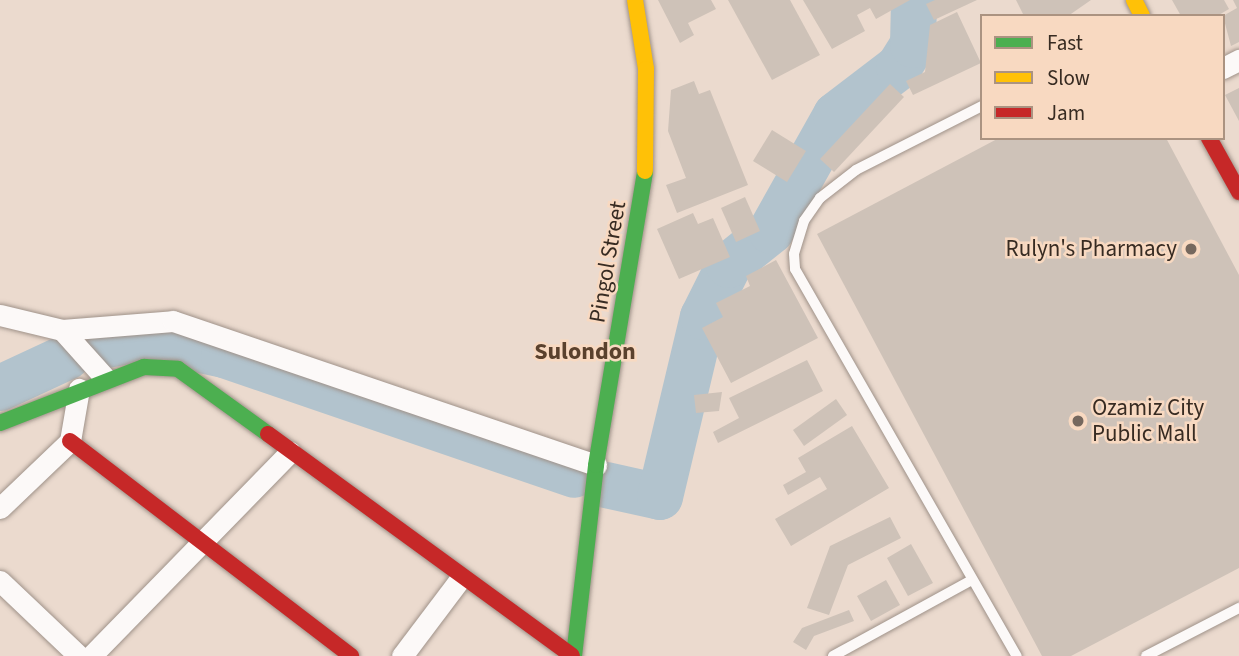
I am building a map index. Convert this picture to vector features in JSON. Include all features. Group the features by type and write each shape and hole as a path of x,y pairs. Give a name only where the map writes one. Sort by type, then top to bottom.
{"street":[{"name":"Pingol Street","path":"573,656 596,465 645,170 646,80 635,0"},
{"path":"1210,140 1239,192"},
{"path":"0,315 62,330 173,321 596,465"},
{"path":"62,330 105,378"},
{"path":"0,423 105,378 144,367 178,369 460,579 573,656"},
{"path":"0,508 70,441 79,389"},
{"path":"70,441 201,545 351,656"},
{"path":"90,656 290,452"},
{"path":"402,656 460,579"},
{"path":"0,581 79,656"}],"lane":[{"path":"980,107 856,170 820,198 804,221 794,254 795,268 1017,656"},
{"path":"833,656 972,580"},
{"path":"1146,656 1239,608"}],"building":[{"path":"658,0 711,0 716,9 688,23 694,35 680,43"},
{"path":"728,0 790,0 820,55 772,80"},
{"path":"803,0 910,0 876,19 870,8 857,15 865,31 832,49"},
{"path":"935,0 977,0 934,20 926,4"},
{"path":"1016,0 1091,0 1071,14 1023,14"},
{"path":"1172,0 1224,0 1229,9 1220,14 1180,14"},
{"path":"1233,0 1239,0 1239,42 1231,46 1225,15 1237,8"},
{"path":"957,12 980,63 913,95 906,81 925,72 930,25"},
{"path":"694,81 699,94 710,90 748,185 677,213 666,185 686,178 668,131 671,90"},
{"path":"890,84 904,97 834,172 820,159"},
{"path":"1239,88 1239,121 1225,95"},
{"path":"772,130 806,151 787,182 753,161"},
{"name":"Ozamiz City Public Mall","path":"995,140 1167,140 1239,275 1239,568 1071,656 1042,656 817,234"},
{"path":"745,197 760,231 736,242 721,208"},
{"path":"693,213 698,224 713,218 730,257 679,279 657,229"},
{"path":"776,260 818,338 731,383 702,328 723,317 716,303 750,286 746,276"},
{"path":"807,360 823,391 718,443 713,432 739,418 729,398"},
{"path":"722,392 719,411 696,413 694,395"},
{"path":"836,399 847,415 804,446 793,430"},
{"path":"852,426 889,488 791,546 775,519 827,489 820,477 788,495 783,485 806,472 798,458"},
{"path":"890,517 901,538 848,565 829,615 807,608 830,546"},
{"path":"911,544 933,583 908,596 887,558"},
{"path":"886,580 900,605 871,621 857,596"},
{"path":"849,610 854,621 814,636 806,650 793,642 802,628"}],"waterway":[{"path":"606,485 660,497 703,317 729,265 771,231 836,115 899,67 913,45 914,0"},
{"path":"101,346 145,338 224,355 574,475"},
{"path":"0,388 67,357"}],"traffic: fast":[{"path":"574,656 596,465 645,171"},
{"path":"0,423 144,367 178,369 268,434"}],"traffic: slow":[{"path":"635,0 646,69 645,171"},
{"path":"1134,0 1141,14"}],"traffic: jam":[{"path":"1210,140 1239,192"},
{"path":"268,434 572,656"},
{"path":"70,441 351,656"}],"place":[{"name":"Rulyn's Pharmacy","path":"1191,249"},
{"name":"Ozamiz City Public Mall","path":"1078,421"}],"district":[{"name":"Sulondon","path":"585,352"}]}
